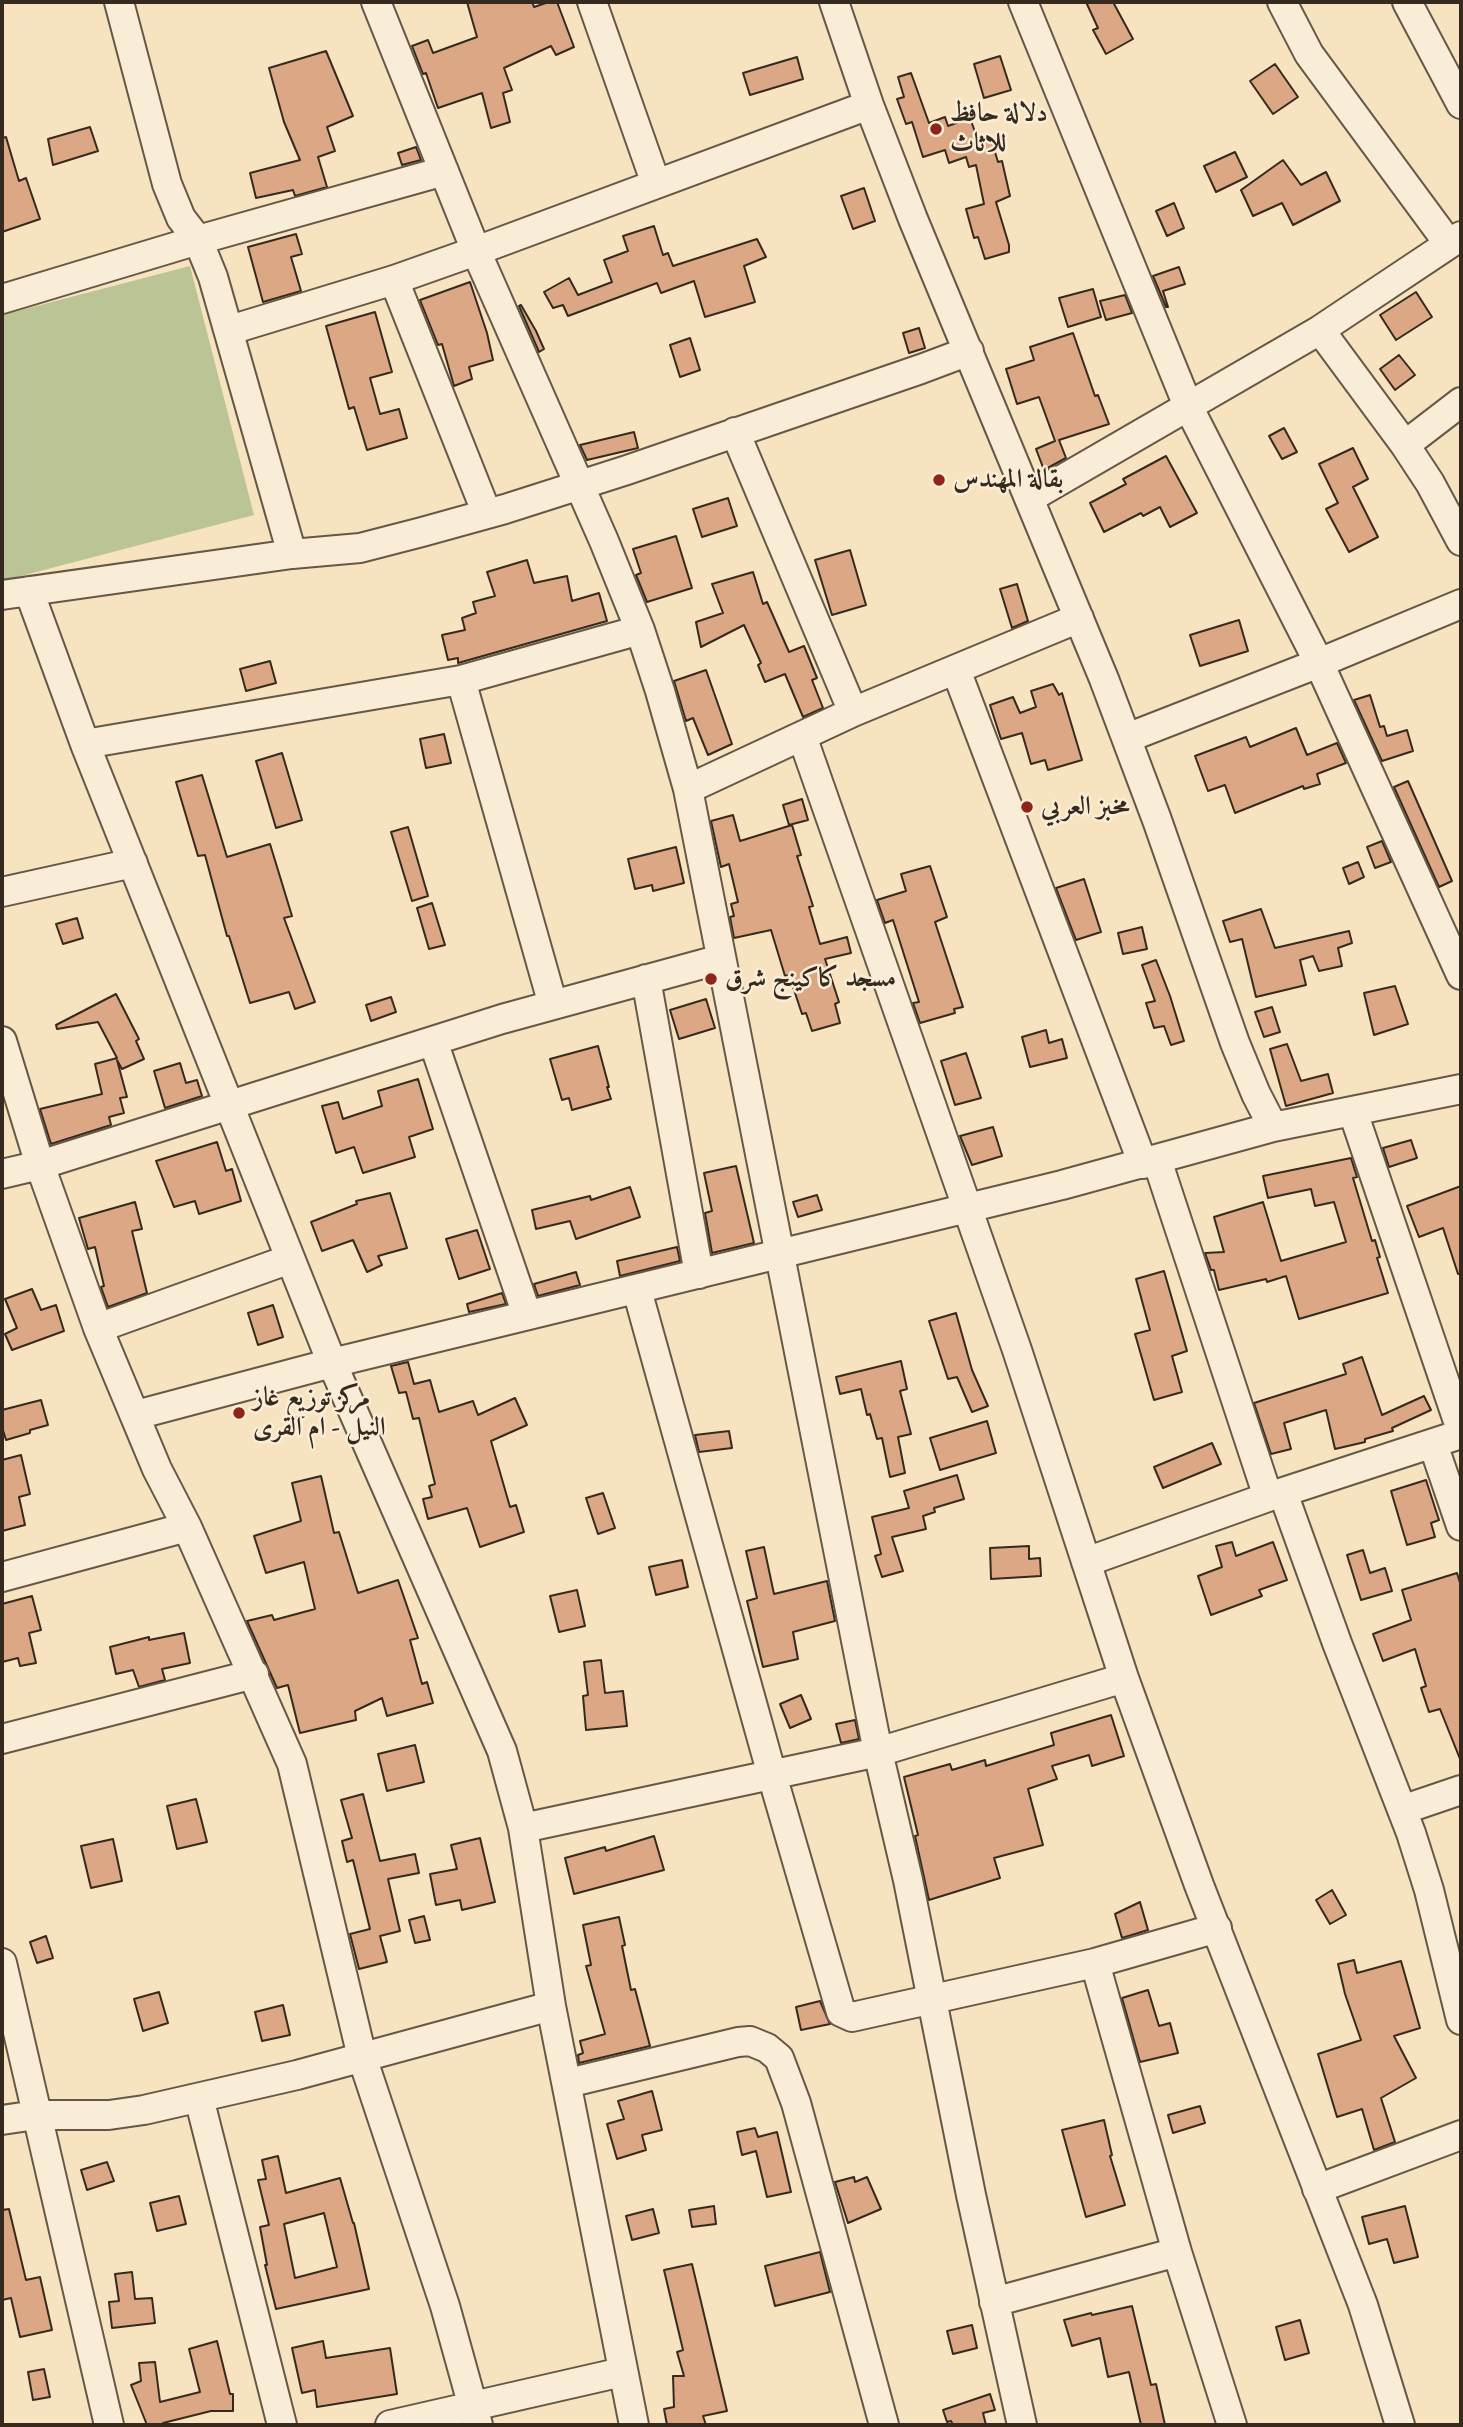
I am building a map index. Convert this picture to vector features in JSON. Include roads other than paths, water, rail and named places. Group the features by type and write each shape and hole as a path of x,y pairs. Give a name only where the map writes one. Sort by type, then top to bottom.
{"street":[{"path":"119,2 167,184 181,218 198,240 213,277 292,554"},
{"path":"376,2 477,251 640,630 688,789 878,1752 933,1999 971,2195 1022,2425"},
{"path":"592,2 656,184"},
{"path":"834,2 913,219 1079,618 1126,738 1235,1043 1273,1127"},
{"path":"1023,2 1188,406 1319,663 1455,947 1461,975"},
{"path":"1030,498 1320,330 1455,240 1309,54 1282,2"},
{"path":"1407,2 1461,104"},
{"path":"230,330 394,280 477,251 869,104"},
{"path":"2,299 198,240 444,171"},
{"path":"394,280 487,514"},
{"path":"1320,330 1405,445 1430,483 1461,541"},
{"path":"634,2425 551,2006 523,1828 502,1751 332,1363 85,744 15,593 292,554 360,548 487,514 578,485 969,351"},
{"path":"1405,445 1461,402"},
{"path":"735,432 853,712"},
{"path":"1126,738 1461,604"},
{"path":"688,789 853,712 1079,618"},
{"path":"85,744 461,680 640,630"},
{"path":"956,670 1150,1162 1275,1495 1337,1643 1402,1810 1429,1890 1460,2008"},
{"path":"461,680 553,1005"},
{"path":"802,736 967,1208 1124,1678 1217,1928 1363,2305 1400,2425"},
{"path":"2,892 133,863"},
{"path":"2,1174 40,1165 553,1005 721,959"},
{"path":"646,979 699,1274"},
{"path":"2,1041 40,1165 98,1328 158,1469 187,1527 283,1741 302,1798 362,2057 445,2306 475,2415"},
{"path":"433,1041 527,1315"},
{"path":"136,1415 332,1363 638,1290 1150,1162 1273,1127 1461,1089"},
{"path":"1086,1562 1275,1495 1433,1444 1461,1432 1353,1112"},
{"path":"98,1328 290,1259"},
{"path":"638,1290 772,1775 841,2012 852,2017 1095,1963 1217,1928"},
{"path":"1433,1444 1461,1526"},
{"path":"2,1577 187,1527"},
{"path":"2,1740 254,1674"},
{"path":"523,1828 878,1752 1124,1678"},
{"path":"1402,1810 1461,1790"},
{"path":"2,1963 109,2425"},
{"path":"1095,1963 1177,2252 1232,2425"},
{"path":"2,2120 37,2115 109,2115 199,2098 551,2006"},
{"path":"568,2083 738,2042 750,2041 767,2048 779,2058 796,2103 884,2425"},
{"path":"199,2098 282,2425"},
{"path":"1317,2189 1461,2135"},
{"path":"994,2302 1177,2252"},
{"path":"390,2425 475,2415 622,2372"}],"place":[{"name":"دلالة حافظ للاثاث","path":"936,129"},
{"name":"بقالة المهندس","path":"939,480"},
{"name":"مخبز العربي","path":"1027,807"},
{"name":"مسجد كاكينج شرق","path":"711,979"},
{"name":"مركز توزيع غاز النيل - ام القرى","path":"239,1413"}]}
